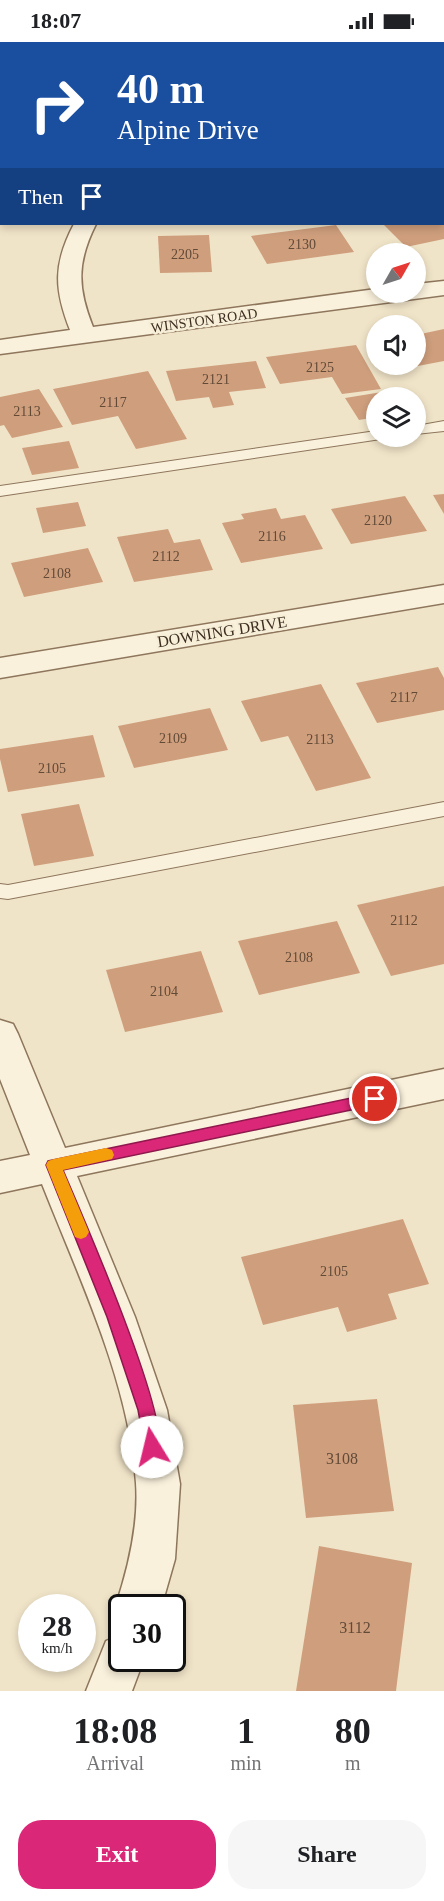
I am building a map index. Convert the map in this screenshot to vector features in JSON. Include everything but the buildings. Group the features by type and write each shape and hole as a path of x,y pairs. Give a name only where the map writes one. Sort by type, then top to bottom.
{"street":[{"path":"84,225 74,242 67,282 72,304 85,336"},
{"path":"426,290 444,288"},
{"name":"WINSTON ROAD","path":"0,347 366,298"},
{"name":"DOWNING DRIVE","path":"0,668 444,594"},
{"path":"0,1034 115,1317 146,1410 158,1484 153,1559 142,1594"},
{"path":"0,1177 444,1084"},
{"path":"109,1691 116,1672"}],"lane":[{"path":"426,429 444,426"},
{"path":"0,491 366,437"},
{"path":"0,891 8,892 444,809"}],"slow traffic":[{"path":"81,1232 54,1165 106,1155"}],"route":[{"path":"152,1447 146,1410 115,1317 54,1165 375,1099"}]}
